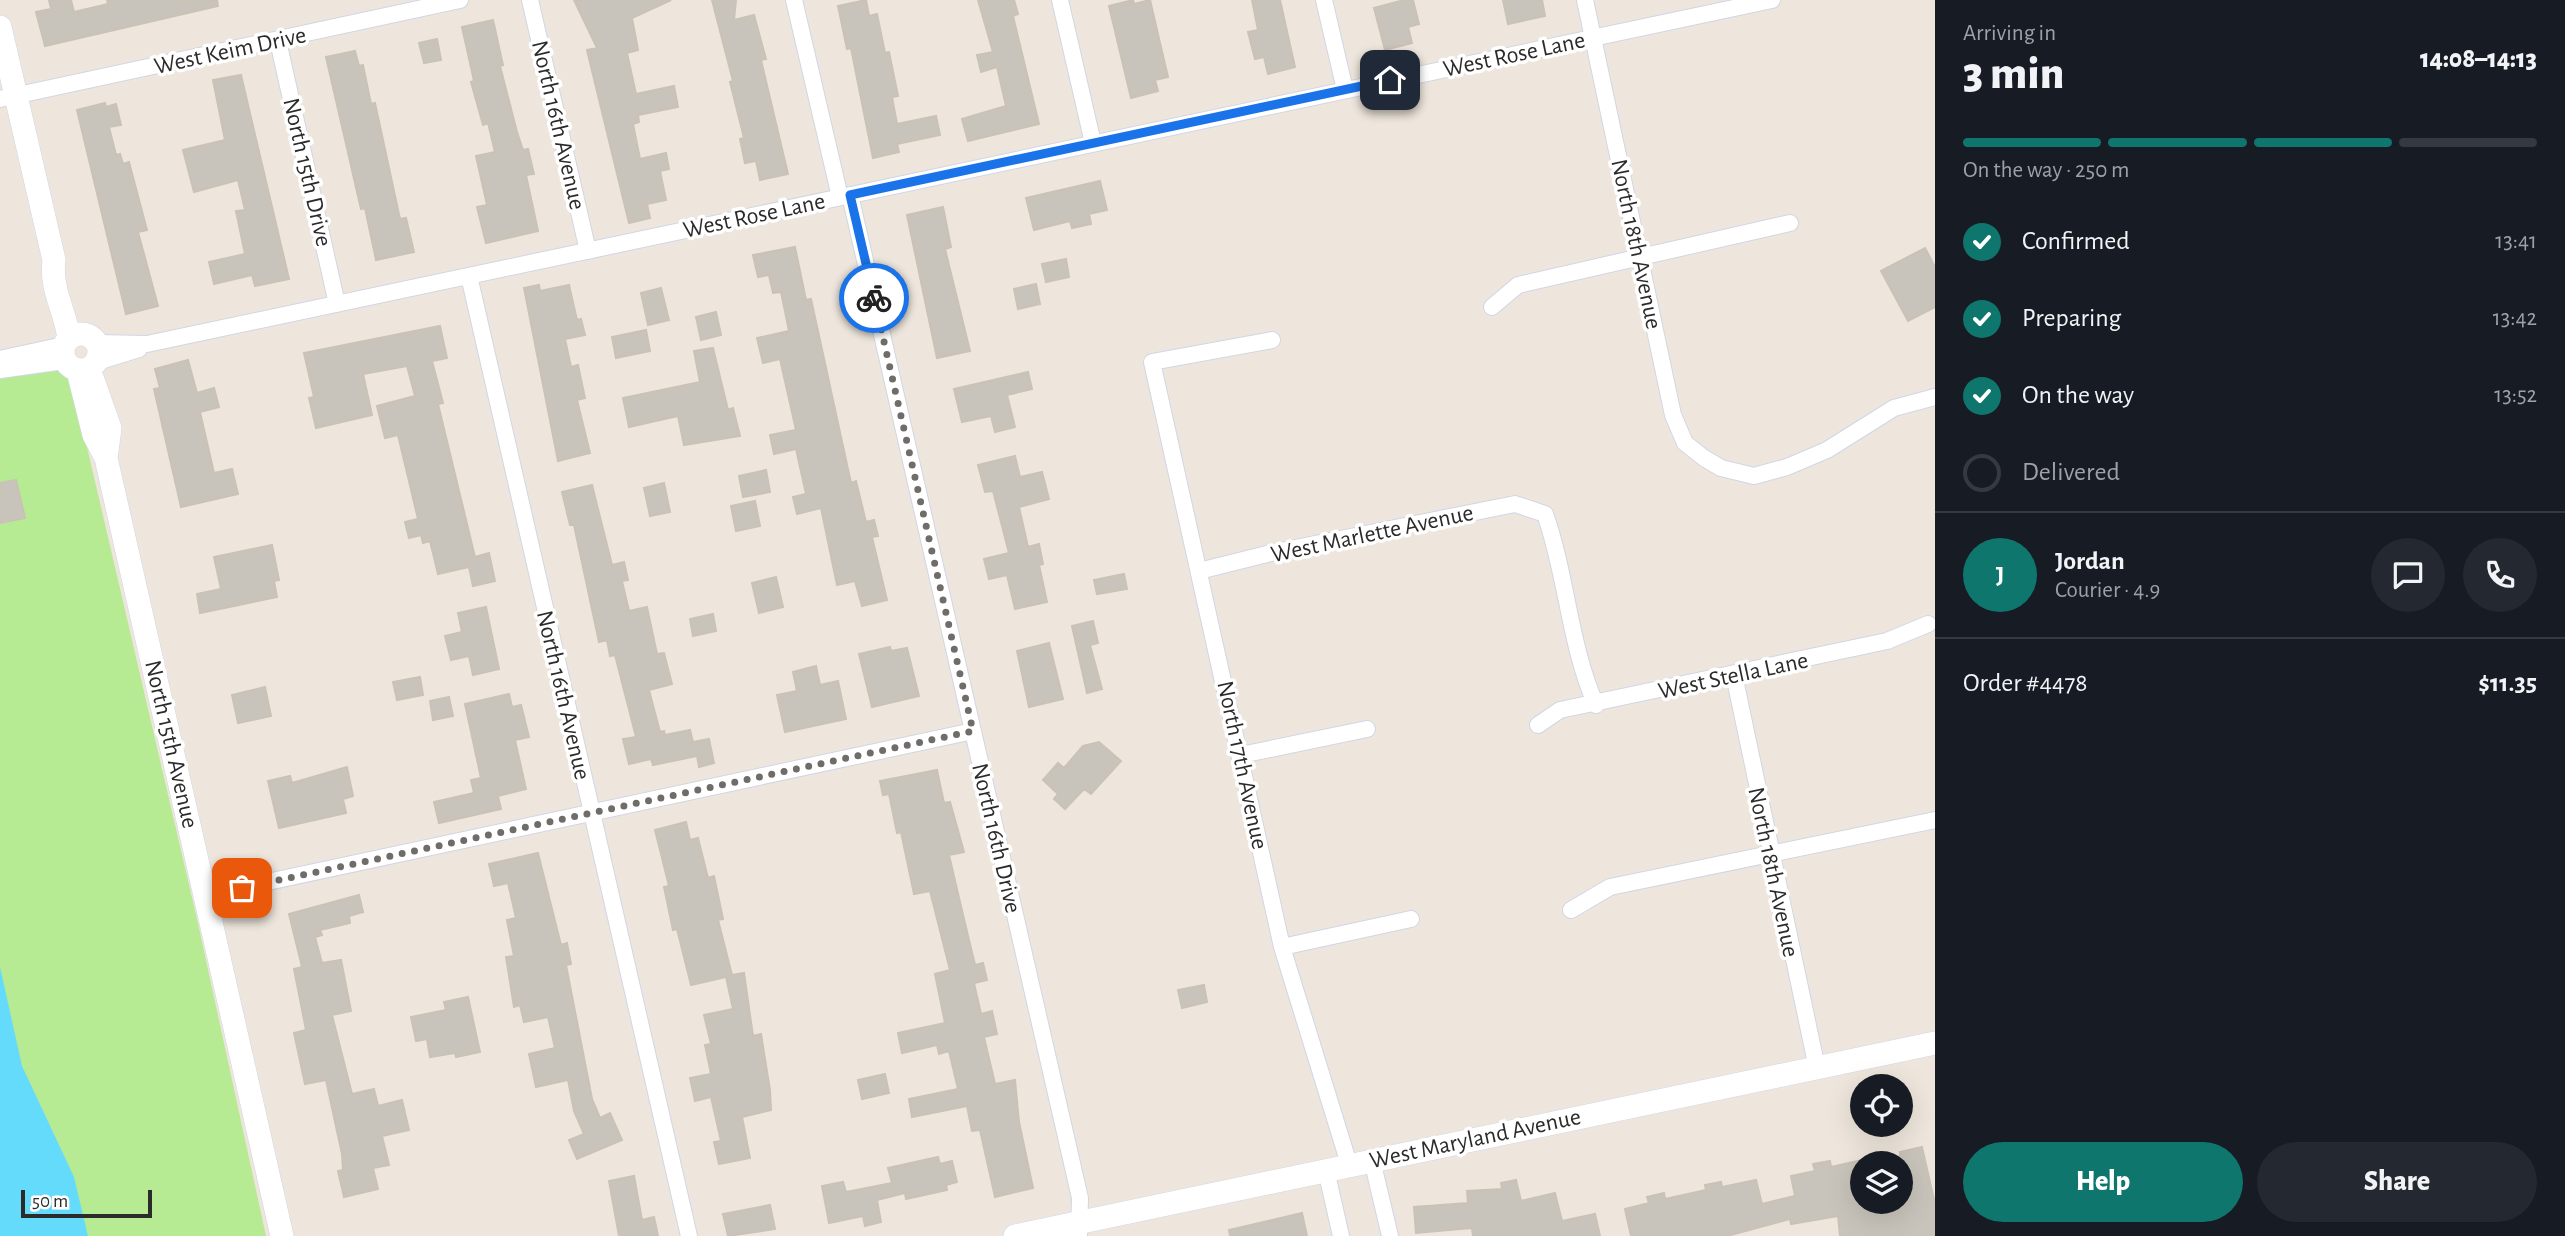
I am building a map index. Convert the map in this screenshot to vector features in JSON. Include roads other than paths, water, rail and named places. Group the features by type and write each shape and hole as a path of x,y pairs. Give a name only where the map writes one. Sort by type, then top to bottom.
{"street":[{"name":"West Keim Drive","path":"8,97 460,0"},
{"name":"North 16th Avenue","path":"530,0 588,251"},
{"name":"North 16th Drive","path":"794,0 845,196 973,731 1080,1198 1079,1229"},
{"path":"1060,0 1093,143"},
{"path":"1324,0 1345,90"},
{"name":"North 18th Avenue","path":"1585,0 1674,415 1685,443 1721,468 1755,476 1787,467 1828,450 1894,408 1935,397"},
{"name":"West Rose Lane","path":"0,359 81,353 131,354 147,344 1772,0"},
{"name":"North 15th Avenue","path":"0,27 8,97 54,260 65,272 81,353 110,428 106,457 282,1236"},
{"name":"North 15th Drive","path":"278,41 337,304"},
{"path":"1492,307 1518,285 1790,223"},
{"name":"North 16th Avenue","path":"470,276 689,1236"},
{"name":"North 17th Avenue","path":"1272,340 1152,362 1282,947 1349,1164"},
{"name":"West Rose Lane","path":"0,370 81,353"},
{"name":"West Marlette Avenue","path":"1199,571 1271,553 1515,504 1545,514 1557,546 1582,672 1596,705"},
{"name":"West Stella Lane","path":"1538,724 1560,710 1596,705 1887,641 1928,624"},
{"name":"North 18th Avenue","path":"1734,675 1816,1068"},
{"path":"1241,755 1367,729"},
{"path":"207,895 973,731"},
{"path":"1571,910 1610,887 1935,820"},
{"path":"1282,947 1411,919"},
{"name":"West Maryland Avenue","path":"1015,1236 1079,1229 1349,1164 1935,1042"},
{"path":"1372,1160 1390,1236"},
{"path":"1326,1170 1341,1236"}],"water":[{"path":"0,967 22,1066 74,1177 88,1236 0,1236"}]}
